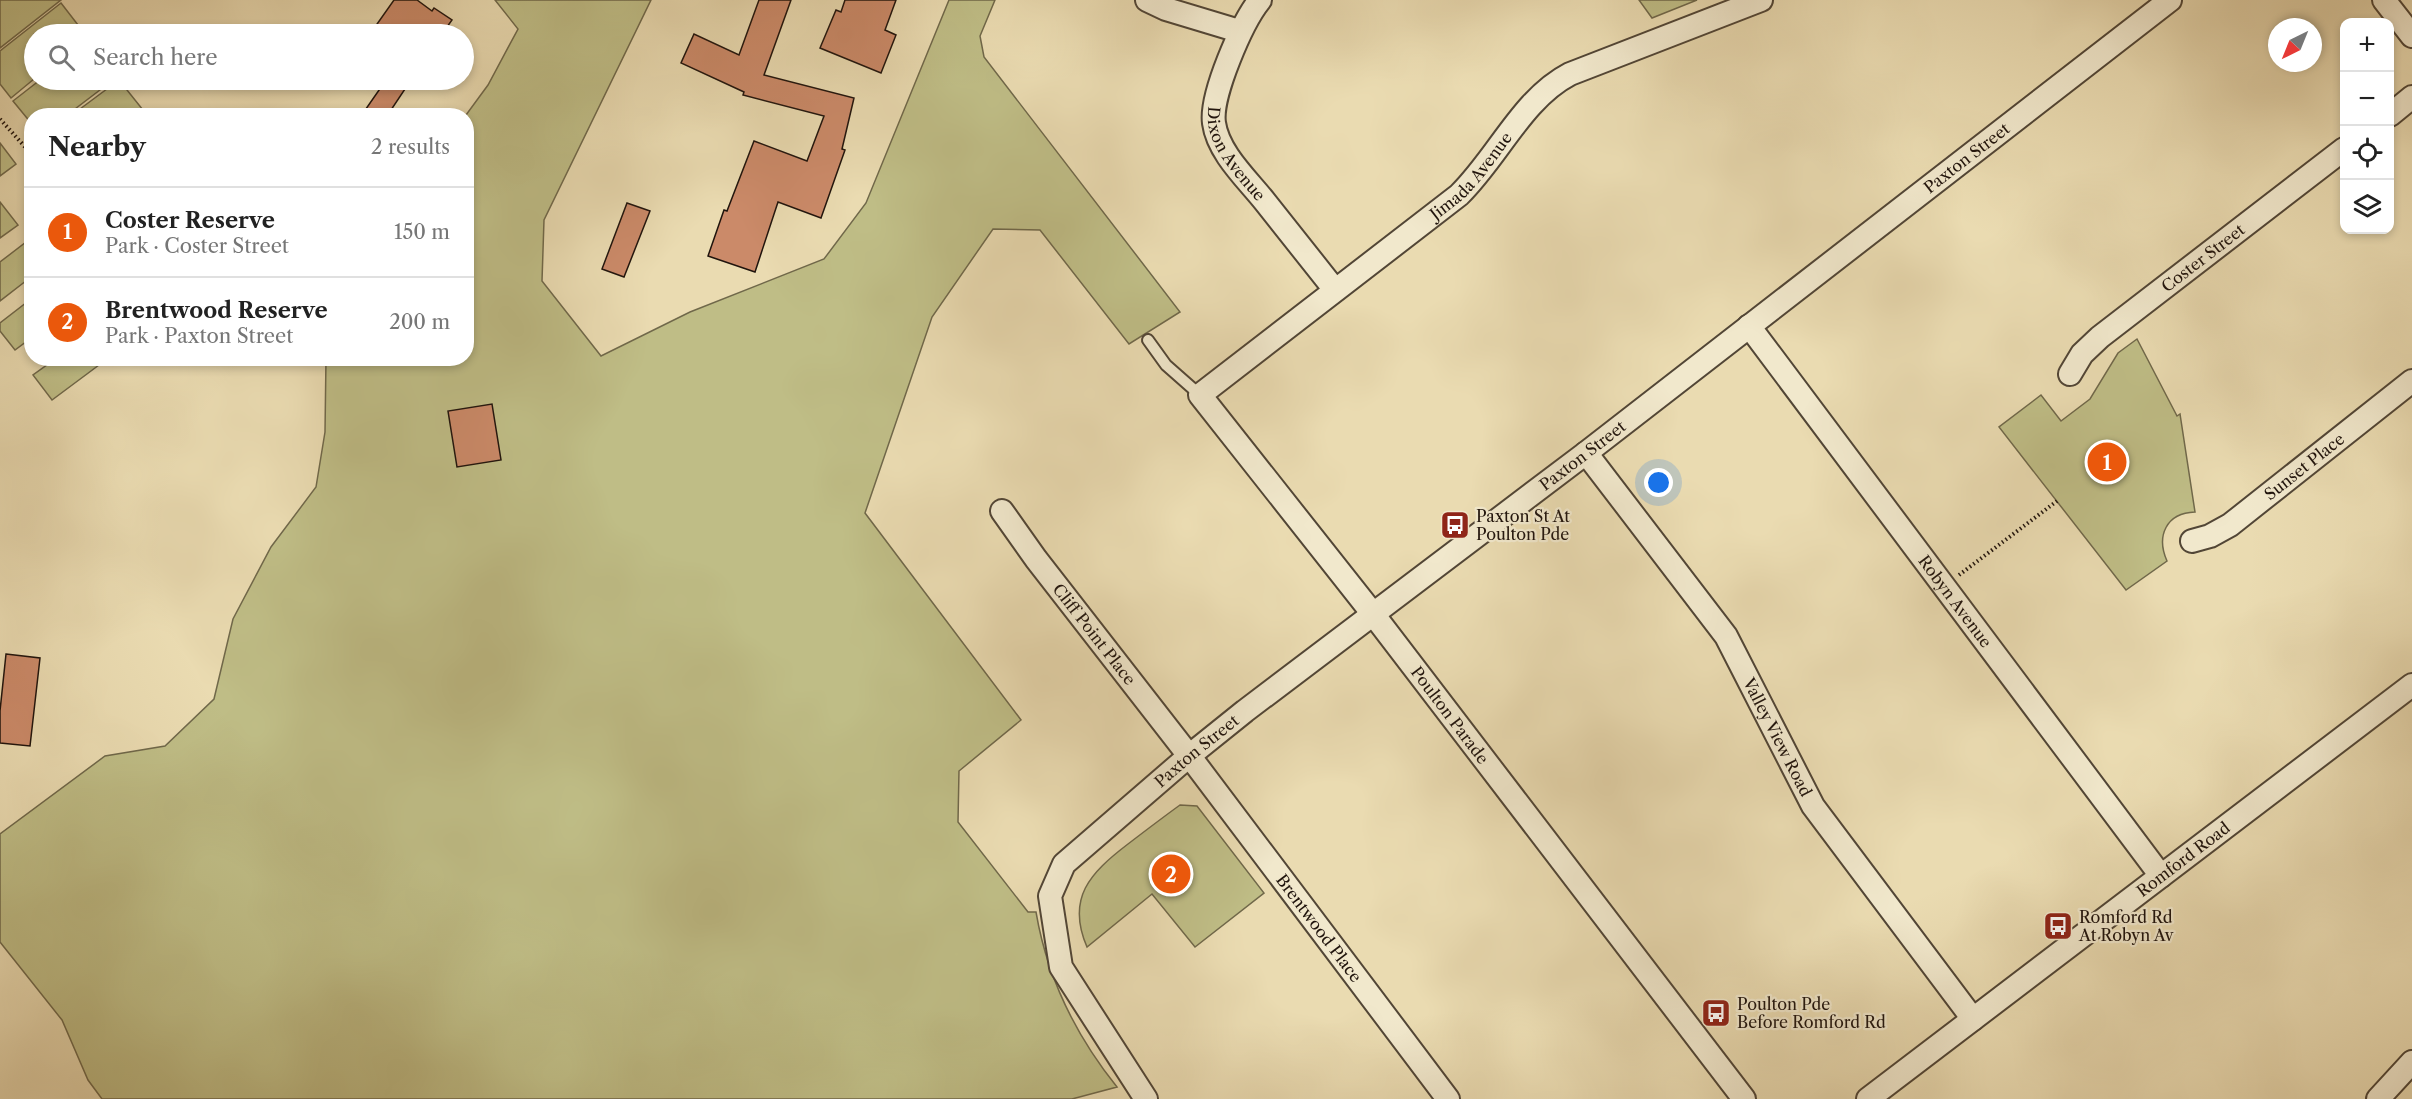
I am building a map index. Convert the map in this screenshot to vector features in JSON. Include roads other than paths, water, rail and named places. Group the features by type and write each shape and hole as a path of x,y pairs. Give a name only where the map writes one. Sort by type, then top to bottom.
{"street":[{"path":"1147,0 1166,9 1239,31"},
{"name":"Dixon Avenue","path":"1260,0 1239,31 1214,109 1214,124 1229,157 1335,290"},
{"name":"Jimada Avenue","path":"1200,395 1459,195 1487,166 1539,95 1555,82 1570,74 1761,0"},
{"name":"Paxton Street","path":"1146,1099 1061,967 1050,896 1064,864 1189,756 1372,614 1586,453 2170,0"},
{"path":"2384,0 2412,36"},
{"path":"2394,112 2412,98"},
{"name":"Coster Street","path":"2070,374 2082,354 2100,337 2340,152"},
{"name":"Robyn Avenue","path":"1749,326 2161,876"},
{"name":"Sunset Place","path":"2192,541 2210,536 2230,525 2412,381"},
{"name":"Poulton Parade","path":"1200,395 1372,614 1744,1099"},
{"name":"Valley View Road","path":"1586,453 1726,636 1813,806 1973,1019"},
{"name":"Cliff Point Place","path":"1002,511 1036,559 1189,756"},
{"name":"Romford Road","path":"1868,1099 2412,685"},
{"name":"Brentwood Place","path":"1189,756 1448,1099"},
{"path":"2378,1099 2412,1062"}],"lane":[{"name":"Poulton Parade","path":"1148,340 1166,365 1200,395"}],"place":[{"name":"Coster Reserve","path":"2107,462"},
{"name":"Paxton St At Poulton Pde","path":"1455,525"},
{"name":"Brentwood Reserve","path":"1171,874"},
{"name":"Romford Rd At Robyn Av","path":"2058,926"},
{"name":"Poulton Pde Before Romford Rd","path":"1716,1013"}]}
